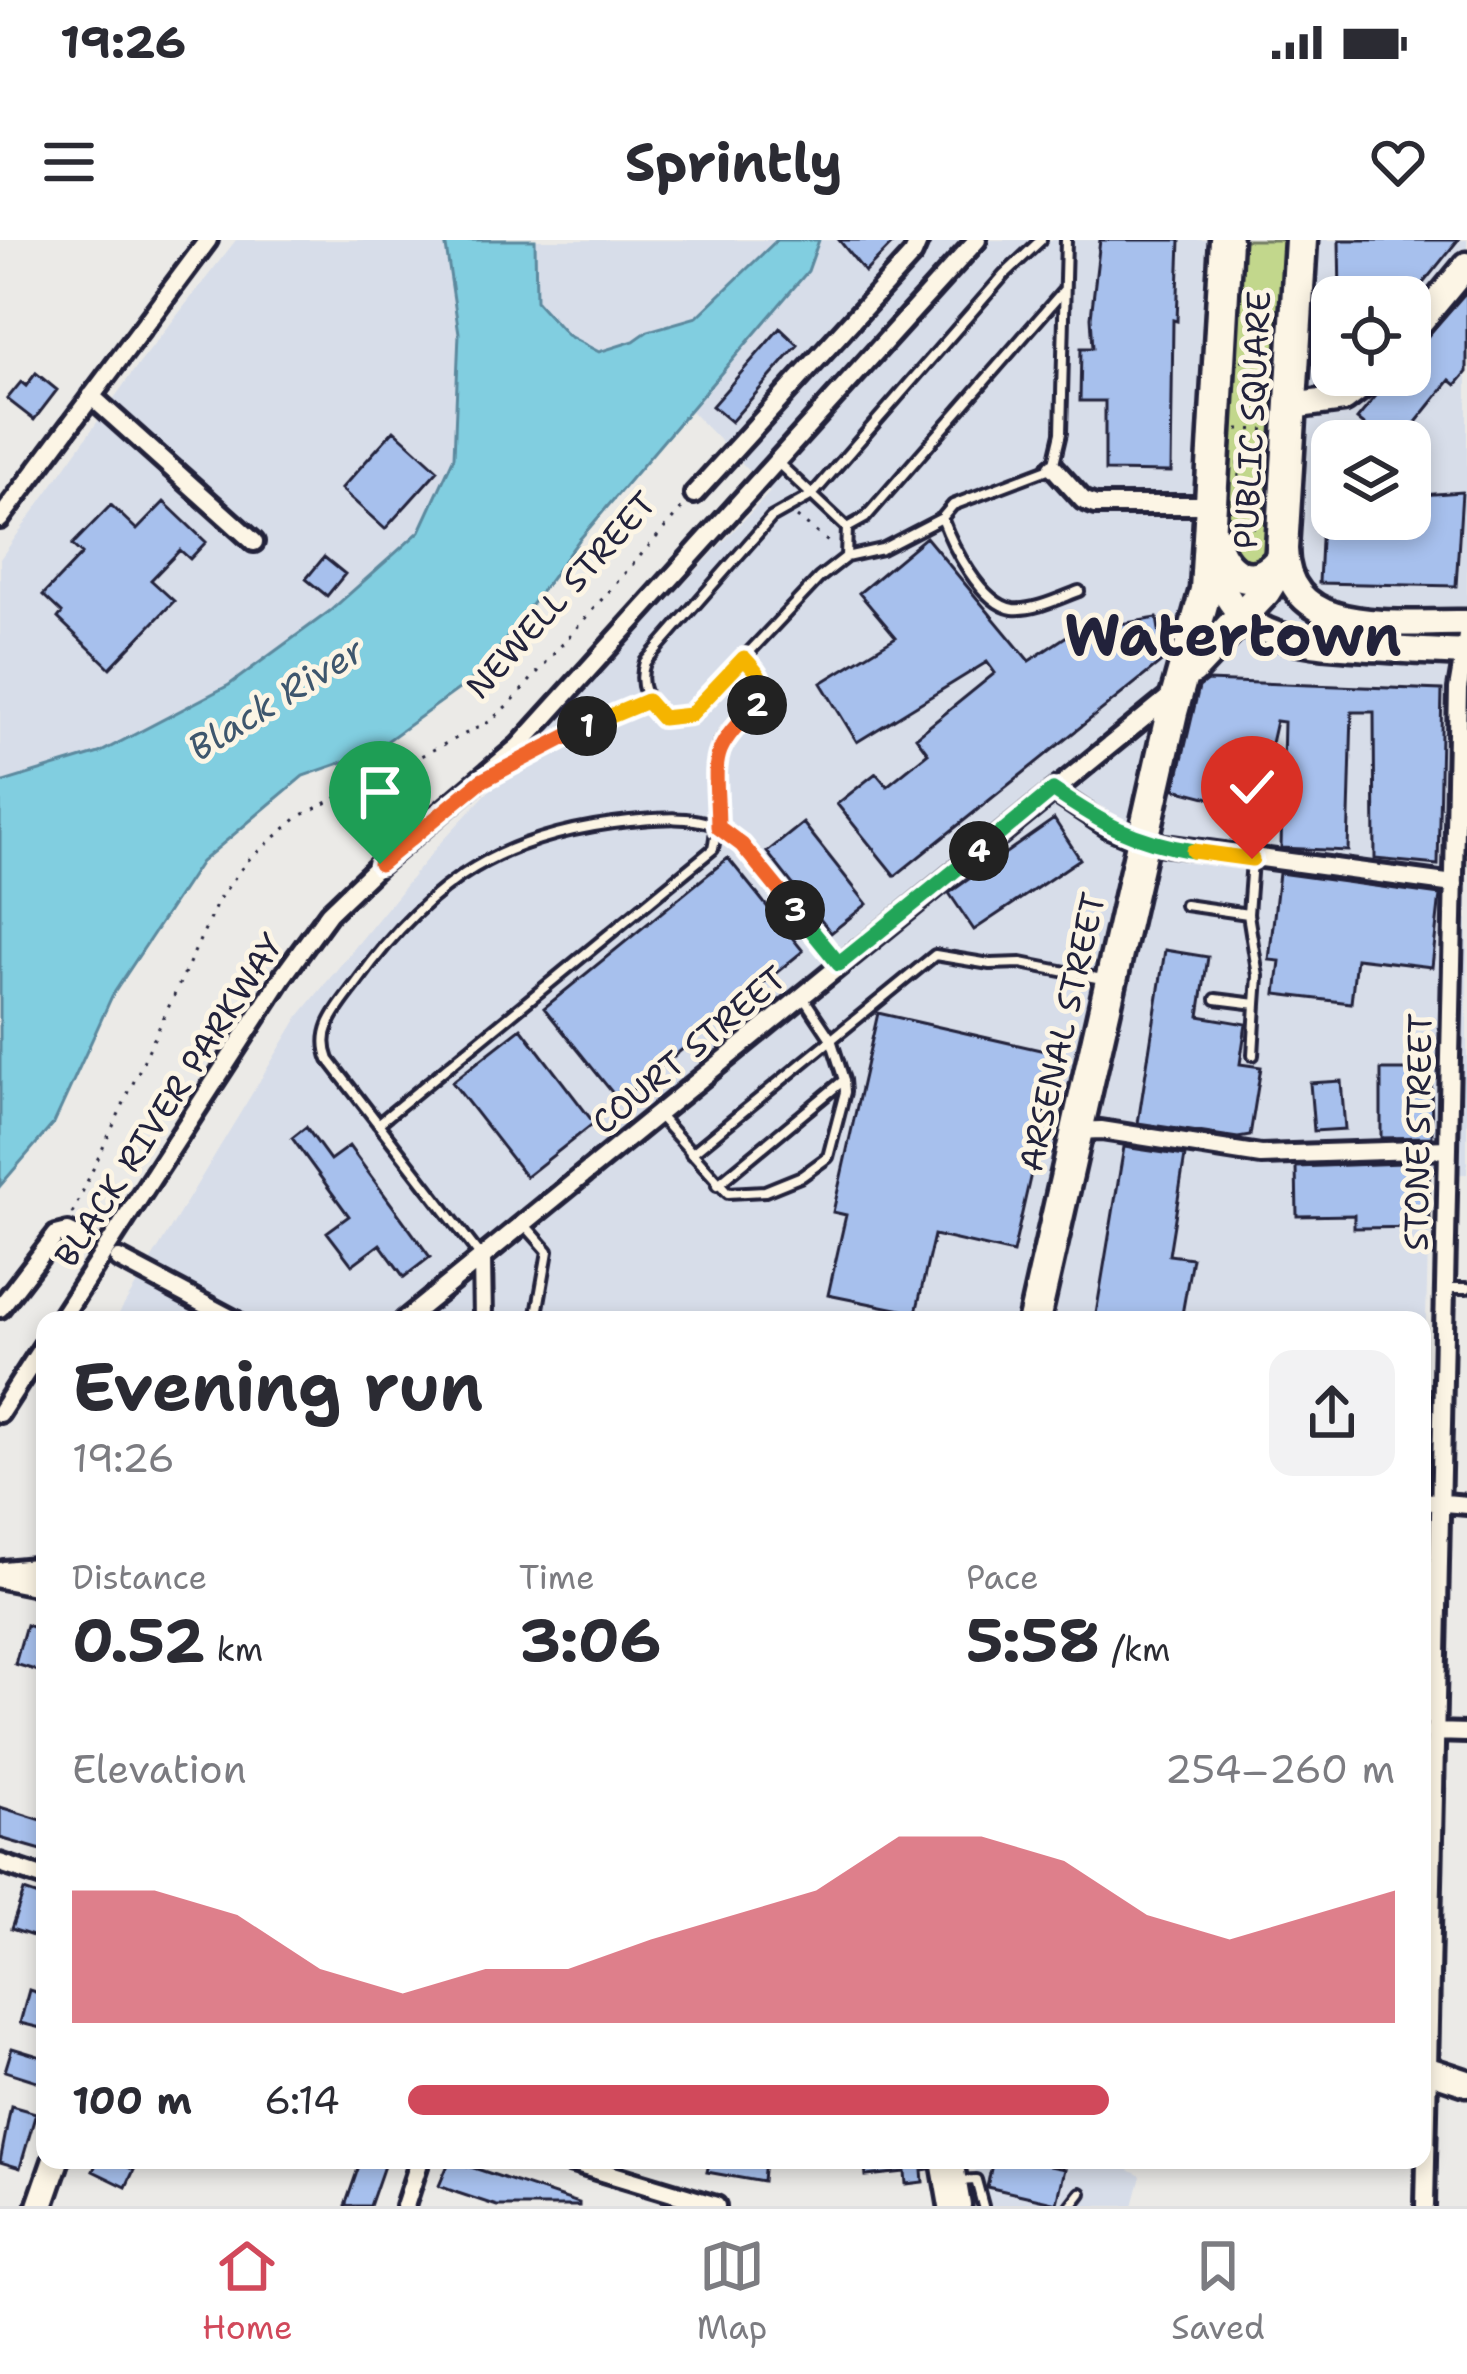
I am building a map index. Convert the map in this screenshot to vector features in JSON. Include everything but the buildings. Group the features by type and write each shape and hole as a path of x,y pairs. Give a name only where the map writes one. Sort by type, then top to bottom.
{"highway":[{"name":"PUBLIC SQUARE","path":"1179,689 1202,614 1222,513 1226,240"},
{"name":"PUBLIC SQUARE","path":"1179,689 1240,614 1281,593 1285,548 1282,418 1298,246"},
{"path":"1222,513 1224,566 1243,578 1264,575 1285,548"},
{"name":"ARSENAL STREET","path":"1036,1311 1179,689"}],"main road":[{"path":"1431,309 1467,265"},
{"path":"1282,418 1349,396"},
{"path":"1222,513 1222,584 1240,614 1271,635 1304,644 1466,647"},
{"path":"1281,593 1336,617 1467,623"},
{"path":"0,1573 36,1582"},
{"path":"1431,2071 1467,2083"},
{"path":"40,2206 53,2169"}],"street":[{"path":"0,519 208,240"},
{"name":"NEWELL STREET","path":"694,494 914,254 919,240"},
{"name":"BLACK RIVER PARKWAY","path":"66,1311 283,976 329,913 481,781 634,624 976,240"},
{"path":"92,396 254,542"},
{"path":"1053,467 1082,500 1095,505 1222,513"},
{"name":"STONE STREET","path":"1431,1488 1444,1288 1458,689 1466,647"},
{"name":"COURT STREET","path":"416,1311 1179,689"},
{"path":"1053,790 1109,827 1142,842 1454,884"},
{"path":"1076,1131 1101,1130 1261,1155 1448,1149"},
{"path":"0,1309 56,1234 68,1232 87,1241"},
{"path":"482,1258 483,1311"},
{"path":"118,1259 217,1311"},
{"path":"0,1413 36,1357"},
{"path":"1431,1503 1467,1505"},
{"path":"0,1573 36,1567"},
{"name":"STONE STREET","path":"1431,1579 1431,1816"},
{"path":"1433,1732 1467,1733"},
{"path":"0,1863 36,1875"},
{"path":"405,2206 417,2169"},
{"path":"593,2169 716,2206"},
{"name":"STONE STREET","path":"1425,2169 1425,2206"}],"lane":[{"path":"1041,240 1004,275 812,494 771,518 645,662 642,681 647,701 662,718 690,715 819,578 846,557 882,549 942,518 953,505 1053,467 1061,433 1066,240"},
{"path":"847,528 865,518 1065,289"},
{"path":"777,462 847,528 846,557"},
{"path":"942,518 961,561 1000,605 1022,608 1079,591"},
{"path":"378,1124 713,849 718,827 717,749 724,736 760,703 764,690 761,676 744,658"},
{"path":"481,781 553,740 647,701"},
{"path":"482,1258 329,1060 322,1039 331,1018 410,913 454,880 537,836 650,819 694,820 718,827 742,845 839,964"},
{"path":"1252,859 1248,914 1258,976 1253,1055"},
{"path":"1185,905 1248,914"},
{"path":"691,1154 935,955 990,964 1021,963 1110,980"},
{"path":"659,1115 717,1185 736,1195 764,1191 802,1176 828,1157 844,1080 831,1039 802,995"},
{"path":"1216,998 1256,1004"},
{"path":"717,1185 844,1080"},
{"path":"1447,1192 1467,1192"},
{"path":"524,1223 548,1251 538,1311"},
{"path":"1444,1288 1467,1288"},
{"path":"951,2182 976,2180 983,2206"},
{"path":"1072,2206 1081,2193"}],"path":[{"path":"1233,359 1277,361"},
{"path":"1229,429 1264,430 1282,418"},
{"path":"1222,513 1240,429"},
{"path":"1222,513 1230,510 1232,519 1246,529 1255,527 1266,512 1257,496 1264,430"},
{"name":"NEWELL STREET","path":"56,1234 76,1209 219,898 247,861 300,816 489,722 694,494"},
{"path":"1222,513 1257,496"},
{"path":"788,508 846,557"}],"shaded area":[{"path":"236,240 445,240 459,333 454,457 420,531 330,611 229,685 99,753 0,783 0,559 132,373"},
{"path":"535,240 777,240 698,317 599,352 567,335 536,301"},
{"path":"819,240 1467,240 1467,1174 1430,1175 1426,1311 120,1311 299,1016 440,843 770,492 691,411 808,271"},
{"path":"975,2169 1127,2169 1141,2176 1133,2206 981,2206"}],"green space":[{"path":"1240,240 1283,240 1285,246 1273,514 1265,549 1248,562 1233,550 1227,523"}],"water":[{"name":"Black River","path":"445,240 535,240 536,301 567,335 599,352 697,317 777,240 819,240 808,271 579,540 481,673 372,752 303,776 201,862 112,996 54,1123 0,1186 0,783 99,753 229,685 330,611 420,531 454,457 459,333"}],"district":[{"name":"Watertown","path":"1233,635"}],"route":[{"path":"380,864 481,781 553,740 647,701 662,718 690,715 744,658 761,676 764,690 760,703 724,736 717,749 718,827 742,845 839,964 1053,790 1109,827 1142,842 1252,859"}]}
